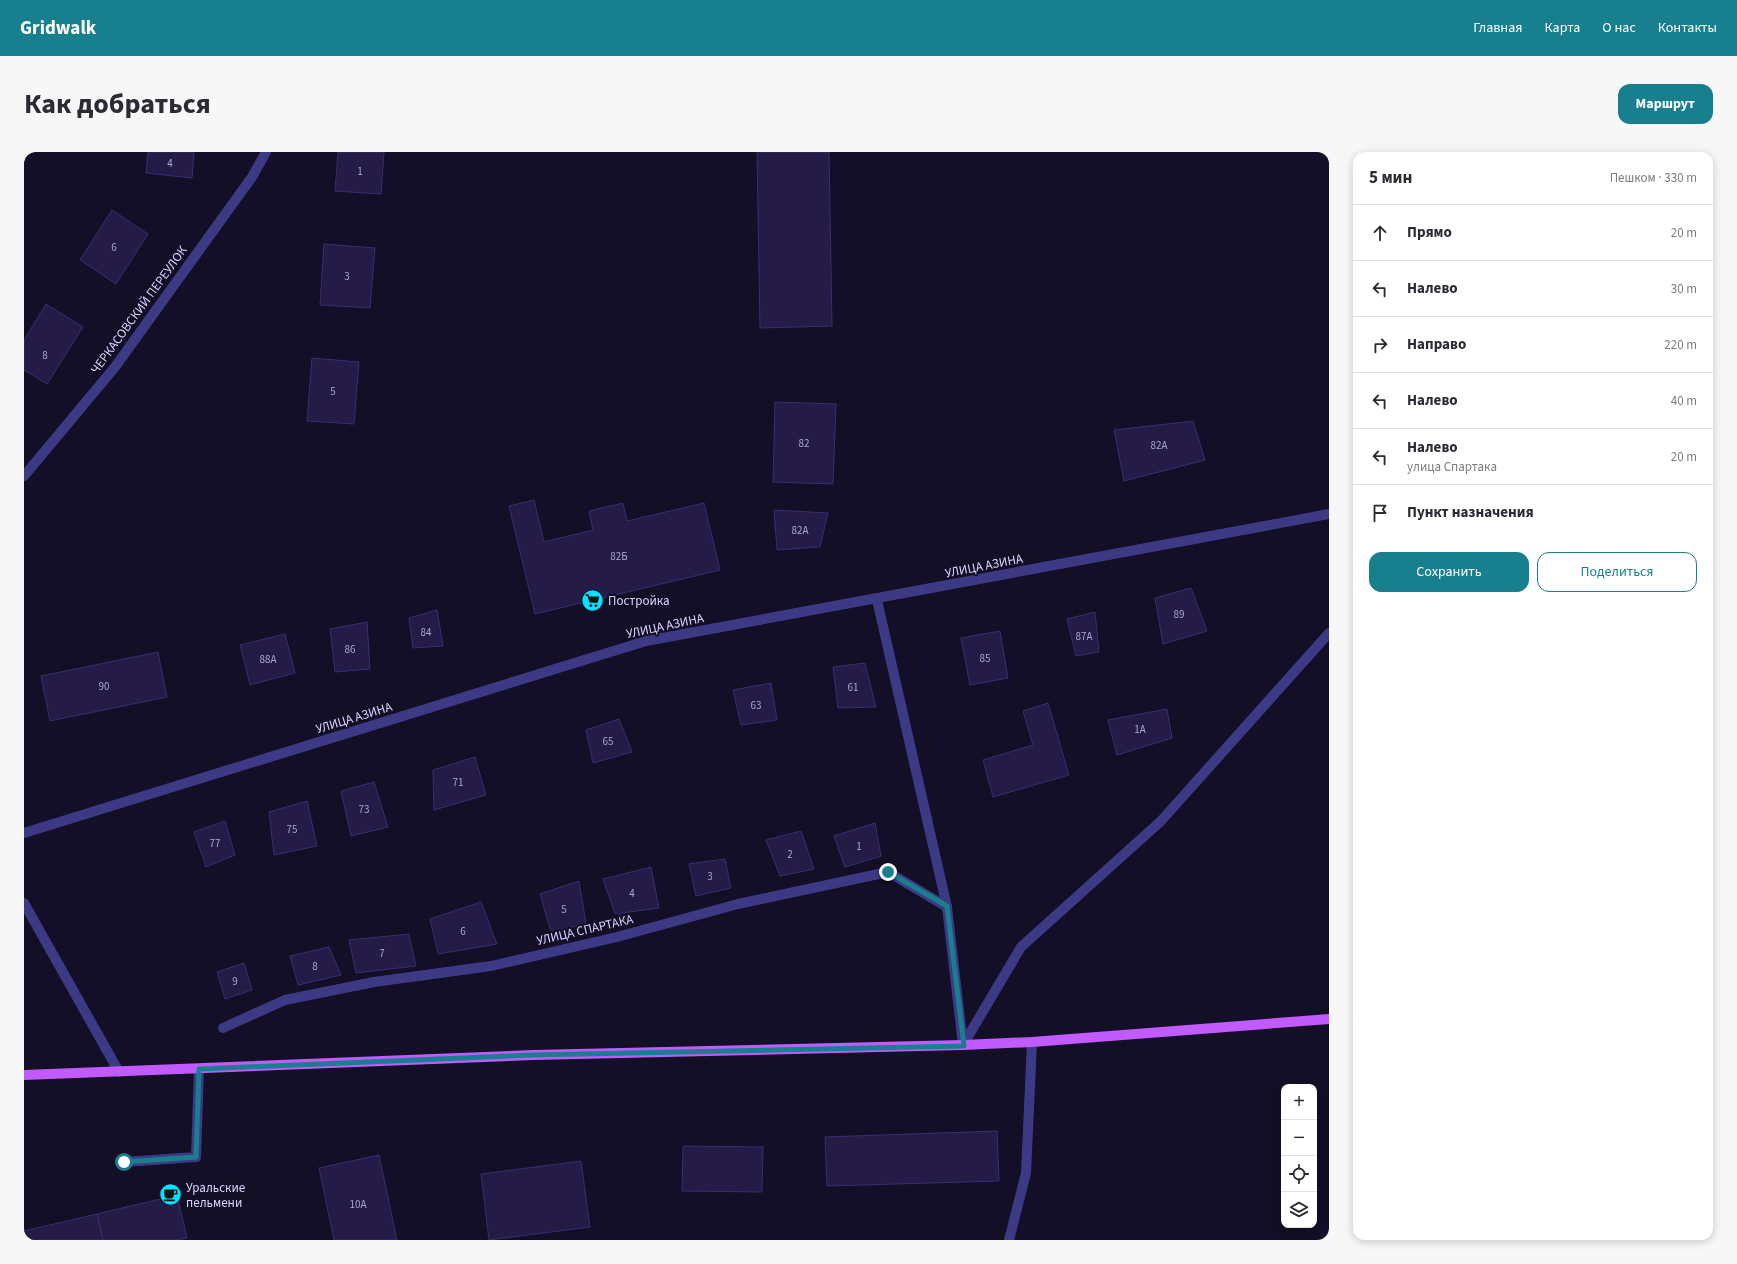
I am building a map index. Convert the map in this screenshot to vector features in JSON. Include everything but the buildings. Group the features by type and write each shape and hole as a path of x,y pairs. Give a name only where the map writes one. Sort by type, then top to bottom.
{"main road":[{"path":"24,1075 533,1055 964,1046 1329,1019"}],"street":[{"name":"ЧЕРКАСОВСКИЙ ПЕРЕУЛОК","path":"24,476 115,367 252,177 266,152"},
{"name":"УЛИЦА АЗИНА","path":"24,833 646,642 877,600 1329,514"},
{"path":"877,600 947,906 964,1046"},
{"path":"964,1046 1021,947 1161,821 1329,633"},
{"name":"УЛИЦА СПАРТАКА","path":"223,1028 285,1000 374,982 491,966 617,937 738,904 888,872 947,906"},
{"path":"24,902 119,1072"},
{"path":"1009,1240 1026,1173 1032,1042"},
{"path":"124,1162 196,1157 199,1069"}],"place":[{"name":"Постройка","path":"592,601"},
{"name":"Уральские пельмени","path":"171,1195"}],"route":[{"path":"124,1162 196,1157 199,1069 533,1055 964,1046 947,906 888,872"}]}
